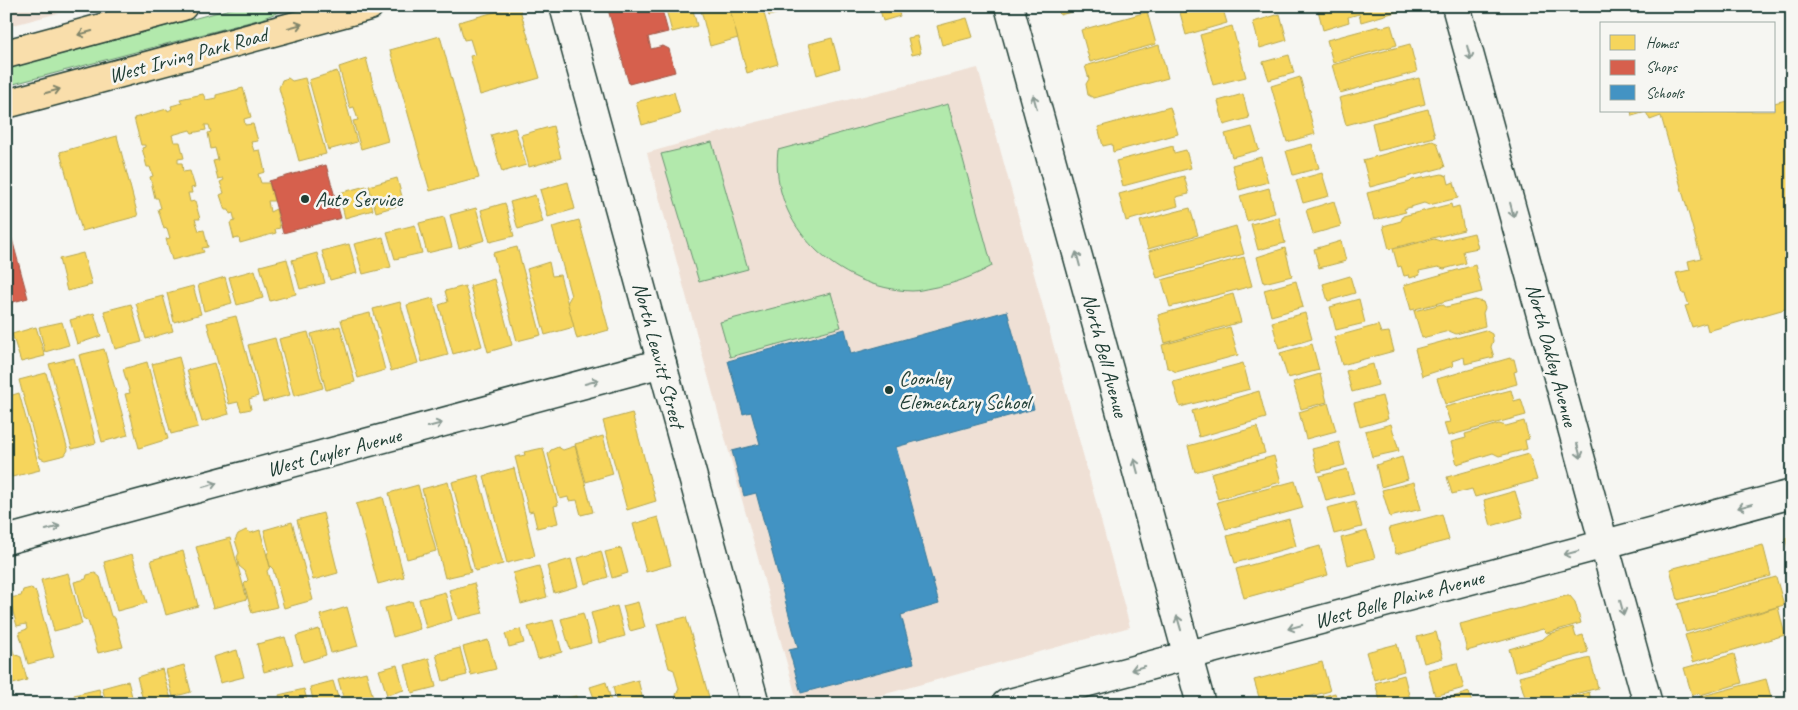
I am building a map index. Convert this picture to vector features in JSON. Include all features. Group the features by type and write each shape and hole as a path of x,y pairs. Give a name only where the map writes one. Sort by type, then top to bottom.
{"main road":[{"path":"6,54 119,15 182,6"},
{"name":"West Irving Park Road","path":"6,104 369,6"}],"street":[{"name":"North Leavitt Street","path":"564,6 755,704"},
{"name":"North Bell Avenue","path":"1009,6 1201,704"},
{"name":"North Oakley Avenue","path":"1456,6 1648,704"},
{"name":"West Cuyler Avenue","path":"6,540 662,363"},
{"name":"West Belle Plaine Avenue","path":"1006,704 1792,494"}],"shaded area":[{"path":"6,6 85,6 6,27"},
{"name":"Coonley Elementary School","path":"978,68 1130,627 849,704 798,704 647,153 753,123"}],"green space":[{"path":"241,6 294,6 261,19 6,86 6,69"},
{"path":"948,104 992,266 955,282 912,291 885,287 859,279 835,266 814,248 797,227 785,204 778,178 778,150"},
{"path":"712,142 748,269 699,282 661,154"},
{"path":"831,293 841,327 730,357 720,322"}],"building: Homes":[{"path":"519,6 540,78 480,95 470,56 475,55 470,39 464,40 459,22"},
{"path":"665,6 692,6 697,26 672,32"},
{"path":"700,6 729,6 738,38 710,46"},
{"path":"729,6 762,6 778,64 747,73"},
{"path":"766,6 796,6 796,8 769,16"},
{"path":"879,6 897,6 900,16 883,21"},
{"path":"1057,6 1085,6 1086,8 1060,15"},
{"path":"1191,6 1222,6 1227,23 1186,35 1179,9"},
{"path":"1248,6 1267,6 1249,11"},
{"path":"1317,6 1398,6 1399,11 1361,22 1359,14 1348,17 1349,22 1323,30"},
{"path":"1147,12 1156,44 1090,62 1081,30"},
{"path":"1280,14 1287,40 1260,48 1253,22"},
{"path":"967,18 973,37 942,45 937,26"},
{"path":"1391,25 1397,45 1333,63 1327,40 1379,26 1379,28"},
{"path":"1232,26 1246,77 1213,85 1200,35"},
{"path":"440,36 479,178 430,191 390,50"},
{"path":"917,36 921,53 912,55 908,38"},
{"path":"832,38 840,68 817,75 809,44"},
{"path":"1410,44 1417,72 1340,93 1332,65"},
{"path":"1159,45 1168,78 1094,98 1088,95 1086,84 1089,79 1085,66"},
{"path":"1289,55 1294,73 1269,80 1263,62"},
{"path":"366,58 388,141 361,149 353,121 358,120 354,107 350,108 339,67"},
{"path":"337,71 357,142 328,150 309,80"},
{"path":"1300,77 1315,134 1287,142 1271,86"},
{"path":"288,78 292,81 305,78 326,154 299,161 279,88 282,80"},
{"path":"1419,78 1425,104 1346,125 1339,98"},
{"path":"243,88 251,117 244,119 245,125 253,124 258,141 251,142 254,151 260,150 265,172 258,174 261,183 269,183 274,201 268,201 270,212 276,209 280,228 275,229 276,233 240,243 239,238 234,239 230,223 235,221 233,213 230,214 229,210 225,210 220,195 224,193 220,182 224,180 223,178 218,179 213,161 218,160 215,148 211,149 208,133 211,132 209,125 205,125 206,130 192,133 190,130 172,135 174,142 180,142 184,158 178,159 178,163 182,163 183,172 190,171 195,187 191,188 192,193 188,193 190,202 195,201 200,219 195,219 199,231 204,230 208,247 202,248 204,252 172,260 166,239 170,238 167,228 164,229 158,209 161,208 158,198 155,198 150,177 153,176 150,167 147,167 142,148 145,145 141,145 134,118 167,109 168,111 172,109 171,106 182,103 180,99 203,94 206,100 216,98 216,95"},
{"path":"674,92 680,114 642,125 636,102"},
{"path":"1243,94 1249,118 1224,125 1218,101"},
{"path":"1790,99 1792,104 1792,307 1708,331 1706,323 1692,327 1685,306 1689,305 1676,273 1690,270 1688,261 1701,258 1661,116 1650,120 1646,112 1776,112 1776,102"},
{"path":"1170,107 1178,134 1113,152 1112,144 1103,146 1098,127"},
{"path":"1428,109 1435,137 1378,151 1372,123"},
{"path":"1631,112 1646,112 1632,116"},
{"path":"553,126 561,158 529,167 521,135"},
{"path":"1252,127 1259,150 1232,157 1225,134"},
{"path":"515,128 526,165 502,172 491,135"},
{"path":"117,136 138,216 82,231 60,152"},
{"path":"1432,141 1437,143 1445,167 1370,187 1363,160"},
{"path":"1312,144 1319,168 1293,175 1286,151"},
{"path":"1173,146 1174,153 1186,150 1191,168 1123,186 1116,161"},
{"path":"1261,157 1268,182 1239,190 1232,165"},
{"path":"1322,173 1329,196 1303,203 1296,180"},
{"path":"1442,174 1447,176 1449,184 1454,182 1458,198 1429,205 1424,203 1404,209 1406,212 1374,220 1367,193 1412,180"},
{"path":"1184,176 1189,194 1176,197 1178,206 1126,221 1119,194"},
{"path":"397,178 404,204 376,212 369,186"},
{"path":"568,182 575,209 548,217 540,190"},
{"path":"366,186 373,210 345,218 339,193"},
{"path":"1269,188 1275,213 1247,221 1240,196"},
{"path":"535,195 543,222 518,229 510,202"},
{"path":"1334,201 1341,226 1313,234 1306,210"},
{"path":"505,203 514,236 490,242 481,210"},
{"path":"1451,204 1452,208 1459,206 1464,230 1389,249 1383,226 1401,221 1403,216"},
{"path":"476,208 485,240 459,248 450,215"},
{"path":"1190,208 1198,235 1148,249 1140,221"},
{"path":"444,217 452,247 427,253 419,223"},
{"path":"1279,217 1285,243 1258,250 1251,224"},
{"path":"579,220 609,330 577,339 567,303 571,296 552,227"},
{"path":"415,225 422,253 395,259 387,232"},
{"path":"1236,226 1244,254 1157,278 1149,251"},
{"path":"1474,233 1478,248 1463,251 1466,263 1444,269 1438,267 1419,271 1420,275 1410,278 1409,275 1404,276 1401,266 1398,267 1393,249 1434,239 1440,241"},
{"path":"383,237 391,267 363,274 354,244"},
{"path":"1341,241 1346,261 1319,268 1314,249"},
{"path":"349,244 357,273 330,280 322,251"},
{"path":"517,247 541,335 517,341 493,253"},
{"path":"1285,248 1292,276 1264,283 1257,257"},
{"path":"83,253 92,285 67,291 59,259"},
{"path":"317,253 325,283 300,289 292,260"},
{"path":"1244,257 1252,286 1170,307 1162,280"},
{"path":"287,259 296,294 270,301 260,266"},
{"path":"549,262 552,276 560,275 574,327 545,335 527,269"},
{"path":"1475,265 1482,292 1411,310 1404,285"},
{"path":"255,270 263,298 237,305 229,277"},
{"path":"1350,276 1355,293 1328,301 1323,284"},
{"path":"225,277 232,303 204,311 198,285"},
{"path":"494,279 512,345 488,352 470,286"},
{"path":"1296,281 1303,307 1271,316 1264,290"},
{"path":"193,286 201,314 174,322 167,293"},
{"path":"465,286 482,346 453,354 439,305 448,302 445,291"},
{"path":"1233,294 1241,322 1165,343 1158,315"},
{"path":"163,296 173,331 146,339 136,303"},
{"path":"433,298 448,355 422,362 407,305"},
{"path":"1359,299 1365,323 1336,330 1330,307"},
{"path":"1475,300 1483,302 1485,326 1456,334 1449,331 1422,338 1414,311 1442,304 1446,307"},
{"path":"400,302 418,363 391,371 373,309"},
{"path":"131,304 142,342 115,349 104,311"},
{"path":"94,313 101,336 77,344 70,320"},
{"path":"370,313 385,370 358,378 341,320"},
{"path":"1305,313 1312,339 1279,349 1272,322"},
{"path":"236,316 258,396 249,399 251,409 241,411 238,402 229,404 207,323"},
{"path":"62,322 69,345 45,352 39,327"},
{"path":"1378,325 1381,333 1389,332 1394,351 1342,365 1334,337"},
{"path":"340,326 355,382 326,390 311,334"},
{"path":"36,327 45,356 21,362 12,334"},
{"path":"1230,327 1238,355 1176,372 1167,367 1162,345"},
{"path":"1485,330 1492,334 1493,341 1491,347 1494,357 1465,364 1464,357 1452,361 1453,366 1422,376 1415,349"},
{"path":"308,332 323,388 294,396 279,339"},
{"path":"275,338 290,395 263,402 248,345"},
{"path":"1312,344 1319,370 1288,378 1280,353"},
{"path":"104,349 128,435 102,442 79,355"},
{"path":"179,357 198,427 171,434 152,364"},
{"path":"74,358 96,443 72,449 49,364"},
{"path":"1510,358 1514,359 1517,371 1514,372 1517,384 1445,404 1437,379"},
{"path":"147,362 168,439 139,448 125,394 130,393 123,369"},
{"path":"214,363 229,414 202,422 187,370"},
{"path":"1243,363 1250,389 1180,407 1173,382"},
{"path":"1373,364 1378,385 1352,392 1346,371"},
{"path":"46,373 68,450 65,455 45,460 40,458 19,380"},
{"path":"1320,374 1327,402 1301,409 1293,382"},
{"path":"1511,390 1514,401 1521,399 1526,415 1448,436 1444,423 1450,422 1445,407"},
{"path":"1259,391 1266,418 1199,437 1192,411"},
{"path":"19,393 40,470 12,477 6,457 6,397"},
{"path":"1382,396 1388,419 1360,427 1354,403"},
{"path":"1328,403 1336,431 1306,439 1299,412"},
{"path":"632,413 656,501 627,510 603,421"},
{"path":"1524,421 1529,439 1525,440 1527,449 1499,456 1493,453 1457,464 1451,442 1466,438 1465,434 1499,424 1506,426"},
{"path":"1391,424 1399,451 1372,457 1365,431"},
{"path":"1257,427 1265,453 1195,472 1188,446"},
{"path":"603,436 613,474 586,482 575,444"},
{"path":"1339,442 1345,465 1318,472 1312,449"},
{"path":"575,446 593,512 581,515 577,500 569,501 568,497 560,499 548,454 551,450 558,447 563,450"},
{"path":"543,448 558,505 554,506 558,523 537,528 533,511 529,512 515,457 525,455 524,452"},
{"path":"1529,454 1537,480 1475,497 1472,489 1452,494 1447,477"},
{"path":"1274,456 1281,482 1218,499 1211,473"},
{"path":"1402,457 1408,479 1381,487 1376,465"},
{"path":"514,468 535,556 507,563 484,476"},
{"path":"1347,469 1354,494 1326,501 1319,476"},
{"path":"478,475 503,564 475,571 452,482"},
{"path":"1295,481 1303,508 1226,529 1217,502"},
{"path":"448,482 471,572 445,578 422,489"},
{"path":"1414,482 1421,509 1390,517 1382,490"},
{"path":"418,485 436,551 407,559 389,493"},
{"path":"1515,491 1523,517 1491,526 1484,500"},
{"path":"383,497 404,577 378,584 356,504"},
{"path":"1355,501 1362,527 1334,534 1327,508"},
{"path":"323,513 338,573 313,580 297,520"},
{"path":"1442,514 1449,540 1396,554 1389,528"},
{"path":"658,517 671,565 646,572 633,524"},
{"path":"1289,519 1296,546 1235,563 1227,536"},
{"path":"292,522 313,600 284,608 267,555 269,550 264,530"},
{"path":"246,530 251,533 260,530 270,567 267,571 277,607 252,613 244,584 248,580 245,571 239,566 237,557 239,553 235,540 238,534"},
{"path":"1367,531 1375,558 1348,565 1341,538"},
{"path":"1792,536 1792,561 1785,538"},
{"path":"230,538 247,599 213,608 196,547"},
{"path":"1763,545 1771,576 1678,600 1670,569"},
{"path":"1320,546 1328,575 1244,598 1236,569"},
{"path":"621,548 628,573 612,578 605,552"},
{"path":"183,551 198,606 166,615 151,560"},
{"path":"601,551 608,577 585,584 578,558"},
{"path":"132,554 147,603 117,611 104,562"},
{"path":"571,559 578,586 554,593 547,566"},
{"path":"539,566 547,597 521,604 513,573"},
{"path":"68,573 82,624 54,631 41,580"},
{"path":"95,573 100,577 111,616 115,618 123,647 98,653 88,621 83,618 74,582 86,579 87,575"},
{"path":"1776,577 1784,605 1686,632 1678,604"},
{"path":"474,583 483,613 458,619 449,590"},
{"path":"31,588 36,592 54,657 28,664 19,632 27,629 26,624 17,626 9,598 21,596 23,590"},
{"path":"445,592 452,620 426,628 419,599"},
{"path":"1570,596 1575,602 1581,623 1547,633 1543,629 1467,651 1460,624"},
{"path":"412,601 420,629 393,637 385,608"},
{"path":"638,602 645,627 630,631 623,606"},
{"path":"617,606 625,636 599,643 591,613"},
{"path":"347,607 358,646 331,653 320,615"},
{"path":"1778,607 1785,635 1693,662 1685,635"},
{"path":"6,611 11,627 8,633 14,654 21,657 27,680 6,686"},
{"path":"583,613 591,643 570,649 561,619"},
{"path":"686,617 711,704 678,704 676,695 679,689 674,670 669,668 657,624"},
{"path":"553,620 562,652 538,659 528,627"},
{"path":"1573,627 1576,637 1583,635 1588,652 1515,672 1509,649 1543,639 1549,634"},
{"path":"319,629 326,655 303,662 296,636"},
{"path":"520,629 524,643 509,647 505,634"},
{"path":"1436,632 1443,658 1424,663 1417,637"},
{"path":"285,637 293,664 264,672 257,644"},
{"path":"488,640 496,669 471,675 463,647"},
{"path":"1397,644 1404,671 1374,680 1366,652"},
{"path":"460,648 467,675 443,681 436,654"},
{"path":"237,650 244,677 220,683 213,657"},
{"path":"1734,654 1742,683 1700,695 1699,693 1692,695 1684,668"},
{"path":"429,658 436,687 412,693 405,665"},
{"path":"1590,658 1598,688 1536,704 1527,704 1519,677"},
{"path":"1322,662 1330,691 1282,704 1261,704 1254,680"},
{"path":"1457,663 1464,688 1435,696 1428,670"},
{"path":"184,665 191,692 173,697 166,670"},
{"path":"397,665 404,690 387,695 379,670"},
{"path":"162,669 171,699 144,704 137,677"},
{"path":"366,672 374,701 362,704 345,704 338,679"},
{"path":"1404,675 1410,699 1396,704 1381,704 1375,683"},
{"path":"1766,679 1773,704 1701,704 1699,697"},
{"path":"638,680 644,704 617,704 613,687"},
{"path":"128,681 134,704 107,704 102,688"},
{"path":"333,681 340,704 314,704 310,687"},
{"path":"606,682 612,704 584,704 583,700 594,698 590,687"},
{"path":"99,689 103,704 76,704 74,695"},
{"path":"304,689 308,704 281,704 279,695"},
{"path":"1469,692 1472,704 1437,704 1437,702"},
{"path":"1589,692 1592,704 1548,704"},
{"path":"1335,693 1338,704 1294,704"},
{"path":"576,696 579,704 560,704 559,700"},
{"path":"63,698 65,704 41,704"}],"building: Shops":[{"path":"607,6 661,6 668,32 648,37 651,49 663,46 669,49 675,72 629,84"},
{"name":"Auto Service","path":"326,165 341,218 283,233 269,181"},
{"path":"6,228 9,228 28,298 6,304"}],"building: Schools":[{"path":"1007,311 1034,409 896,447 939,604 901,615 914,663 801,693 789,650 798,648 756,493 744,496 732,451 760,444 751,412 743,414 728,361 845,329 851,354"}],"place":[{"name":"Auto Service","path":"305,199"},
{"name":"Coonley Elementary School","path":"889,390"}]}
